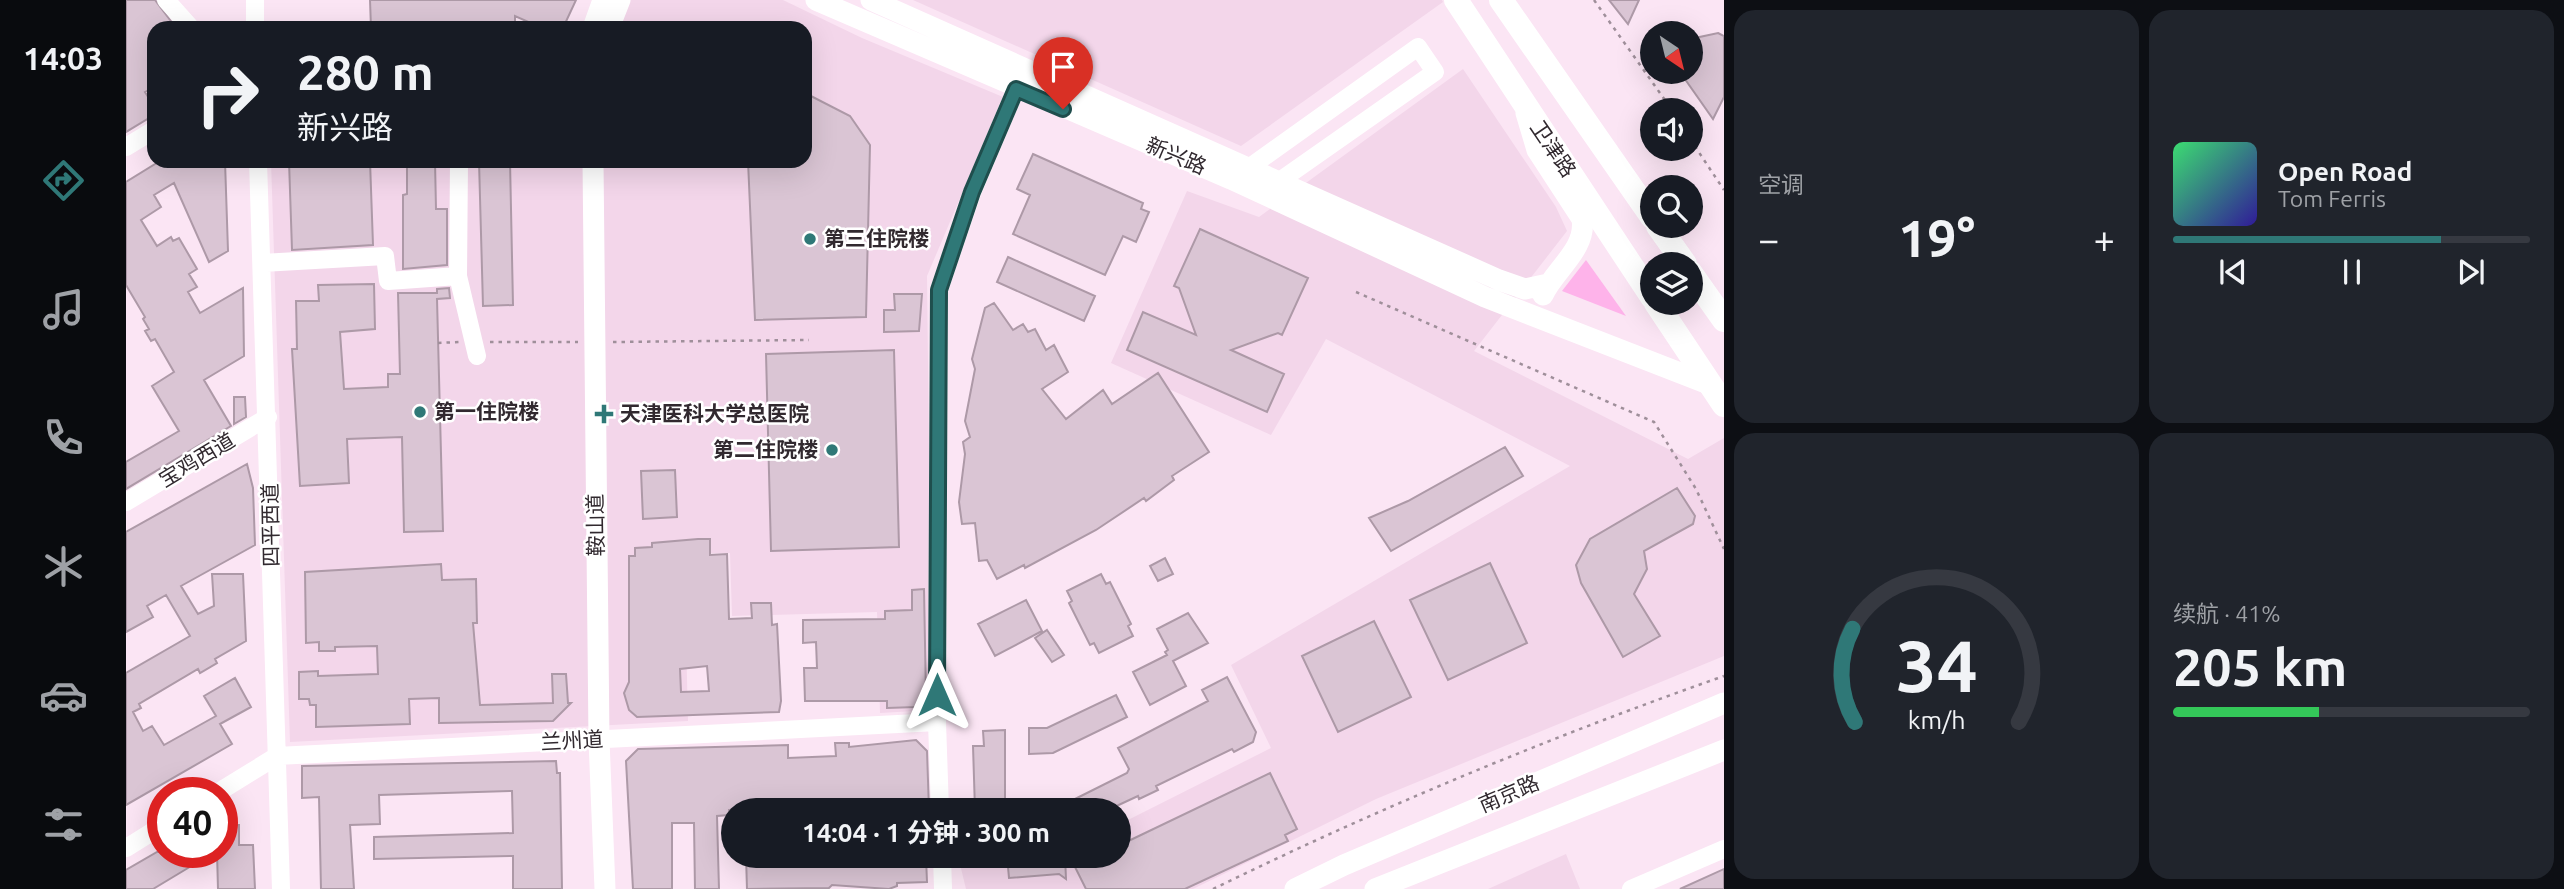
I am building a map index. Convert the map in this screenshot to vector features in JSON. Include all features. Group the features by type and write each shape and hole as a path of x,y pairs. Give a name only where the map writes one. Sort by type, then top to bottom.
{"highway":[{"name":"卫津路","path":"1456,0 1640,279"},
{"name":"卫津路","path":"1501,0 1640,200"},
{"path":"1703,290 1724,320"},
{"path":"1664,315 1717,395"}],"main road":[{"path":"596,21 603,0"},
{"path":"612,21 620,0"},
{"name":"新兴路","path":"816,0 1020,79 1485,297 1535,314"},
{"path":"871,0 1020,79 1281,180 1499,280 1525,289 1548,284"},
{"path":"1524,104 1537,150 1582,219 1583,228 1575,249 1548,284 1535,314 1717,395"},
{"name":"鞍山道","path":"580,168 594,740 606,889"},
{"name":"鞍山道","path":"591,889 594,740 593,168"},
{"name":"南京路","path":"1295,889 1356,859 1724,703"},
{"name":"南京路","path":"1375,889 1724,750"}],"street":[{"path":"166,0 185,21"},
{"path":"255,0 255,21"},
{"path":"1250,167 1418,47 1435,72 1281,180"},
{"path":"940,798 937,722 939,290 972,192 1020,79"},
{"path":"126,147 147,134"},
{"name":"四平西道","path":"258,168 281,889"},
{"path":"460,168 458,276 474,347"},
{"path":"262,263 385,256 388,281 458,276"},
{"name":"宝鸡西道","path":"126,502 268,417"},
{"name":"兰州道","path":"238,780 277,757 937,722"},
{"path":"126,848 147,835"},
{"path":"1631,889 1724,849"},
{"path":"942,868 943,889"}],"path":[{"path":"1594,0 1663,98"},
{"path":"1703,158 1724,190"},
{"path":"1356,292 1654,422 1696,489 1724,549"},
{"path":"603,342 809,340"},
{"path":"438,342 474,347 589,342"},
{"path":"1213,889 1316,839 1513,755 1724,676"}],"shaded area":[{"name":"天津医科大学总医院","path":"629,0 783,0 862,38 1003,97 927,276 932,710 880,713 877,612 732,616 730,553 684,553 688,721 290,742 271,168 812,168 812,21 621,21"},
{"path":"913,0 1442,0 1443,2 1241,146"},
{"path":"1463,69 1556,207 1567,231 1474,351 1688,459 1724,438 1724,656 1376,799 1193,889 966,889 961,868 1131,868 1131,818 1271,748 1231,665 1570,466 1326,339 1271,435 1111,363 1187,191 1259,217"},
{"path":"1586,260 1626,316 1562,291"},
{"path":"1566,854 1580,889 1488,889"}],"building":[{"path":"126,0 155,0 171,21 147,21 147,119 126,132"},
{"path":"370,0 576,0 566,21 526,21 515,16 515,21 371,21"},
{"path":"1609,0 1639,0 1628,24"},
{"path":"1718,33 1724,36 1724,97 1713,119 1703,105 1703,98 1698,98 1688,84 1703,84 1703,36"},
{"name":"第三住院楼","path":"812,97 850,116 870,145 866,317 755,320 748,168 812,168"},
{"path":"1033,154 1143,203 1141,209 1149,212 1136,242 1123,236 1105,275 1013,234 1030,195 1017,189"},
{"path":"149,168 225,168 228,251 209,262 174,183 154,195 161,207 141,220 157,246 171,237 173,241 179,238 197,269 189,274 197,287 188,292 200,313 243,288 244,356 204,380 231,426 126,489 126,462 179,431 152,386 174,372 155,339 151,341 145,331 149,329 143,319 145,317 126,285 126,182"},
{"path":"289,168 370,168 373,245 292,250"},
{"path":"407,168 435,168 436,209 447,209 447,265 403,269 403,195 407,194"},
{"path":"479,168 510,168 513,305 483,306"},
{"path":"1200,229 1308,278 1282,335 1278,333 1231,350 1284,374 1267,412 1127,350 1143,312 1196,335 1179,288 1174,286"},
{"path":"1008,257 1095,296 1084,321 997,282"},
{"path":"374,284 375,329 340,332 344,389 388,387 388,374 400,374 398,293 437,293 437,289 449,288 450,298 437,299 443,531 404,532 402,437 347,439 349,483 300,486 292,349 297,349 296,301 319,301 318,285"},
{"path":"894,294 922,294 919,331 884,332 884,310 895,310"},
{"path":"994,303 1013,330 1023,324 1028,332 1035,329 1046,350 1054,345 1068,372 1042,389 1066,419 1103,390 1112,404 1158,373 1209,452 1172,476 1174,480 1146,501 1144,498 1096,530 1025,568 1024,565 997,579 987,560 979,561 975,523 962,524 959,502 965,454 963,442 970,437 965,421 975,369 972,359 985,308"},
{"name":"第二住院楼","path":"894,350 899,547 771,551 766,354"},
{"path":"234,397 245,397 246,417 234,424"},
{"path":"1505,447 1523,476 1391,551 1369,518 1408,501"},
{"path":"247,464 253,488 255,545 181,586 198,614 214,606 212,574 243,574 246,641 215,659 217,663 200,673 198,669 139,704 141,708 133,712 143,731 152,726 164,745 216,716 204,696 235,678 251,707 220,724 232,744 175,777 147,777 147,793 126,805 126,673 190,636 166,595 147,606 153,617 126,632 126,532"},
{"path":"675,470 677,517 643,519 641,471"},
{"path":"1677,488 1695,516 1693,524 1644,551 1647,569 1634,594 1660,636 1623,657 1581,583 1576,565 1590,539"},
{"path":"710,539 710,555 727,554 729,619 752,618 751,603 771,603 772,625 777,624 781,701 779,712 637,717 629,710 624,693 629,682 629,556 635,556 635,548 652,547 652,543","holes":["707,666 709,691 681,692 680,669"]},
{"path":"1165,558 1173,574 1158,581 1150,566"},
{"path":"1490,563 1527,643 1448,680 1410,600"},
{"path":"441,564 442,580 476,579 477,623 473,623 480,705 553,703 552,674 566,674 568,703 571,703 553,721 439,723 439,698 409,699 410,724 316,727 316,705 310,705 309,699 299,699 299,672 318,671 318,676 378,674 377,646 335,647 335,651 319,651 319,642 306,643 305,572"},
{"path":"1101,574 1106,584 1110,582 1131,624 1128,626 1133,636 1099,653 1094,643 1090,645 1069,603 1072,601 1067,591"},
{"path":"924,589 926,698 916,707 887,708 887,701 805,701 804,668 817,668 816,642 803,643 803,620 885,619 885,611 912,610 912,590"},
{"path":"1026,600 1042,631 995,656 978,624"},
{"path":"1188,613 1208,643 1173,661 1186,686 1150,705 1133,672 1167,655 1165,652 1168,650 1157,629"},
{"path":"1374,621 1411,697 1338,732 1302,656"},
{"path":"1047,630 1064,655 1052,662 1035,638"},
{"path":"1227,677 1256,732 1253,742 1234,752 1232,749 1156,786 1158,790 1139,799 1138,796 1131,799 1077,798 1127,773 1129,769 1118,748 1208,701 1202,690"},
{"path":"1116,695 1127,717 1053,753 1029,754 1029,728 1047,728"},
{"path":"1005,730 1005,798 975,798 973,746 984,746 983,731"},
{"path":"916,740 927,751 929,798 721,798 721,816 717,816 719,889 695,889 694,823 672,823 672,889 633,889 626,761 638,749 788,745 788,758 836,756 835,743 849,743 849,747"},
{"path":"556,761 557,773 560,773 562,889 513,889 513,856 374,859 374,837 513,833 512,791 379,795 380,824 350,825 354,889 321,889 319,797 302,798 302,766"},
{"path":"1270,773 1297,829 1285,835 1288,841 1185,889 1086,889 1076,868 1131,868 1131,840"},
{"path":"239,825 239,845 253,845 255,889 218,889 217,868 238,868"},
{"path":"147,858 147,868 188,868 153,889 126,889 126,870"},
{"path":"746,868 926,868 927,882 897,883 897,886 889,889 832,885 829,888 747,889"},
{"path":"1008,868 1066,868 1066,879 1059,874 1009,878"},
{"path":"1724,869 1724,889 1680,889"}],"place":[{"name":"第三住院楼","path":"810,239"},
{"name":"第一住院楼","path":"420,412"},
{"name":"天津医科大学总医院","path":"604,414"},
{"name":"第二住院楼","path":"832,450"}],"route":[{"path":"937,695 939,290 972,192 1016,89 1063,109"}]}
